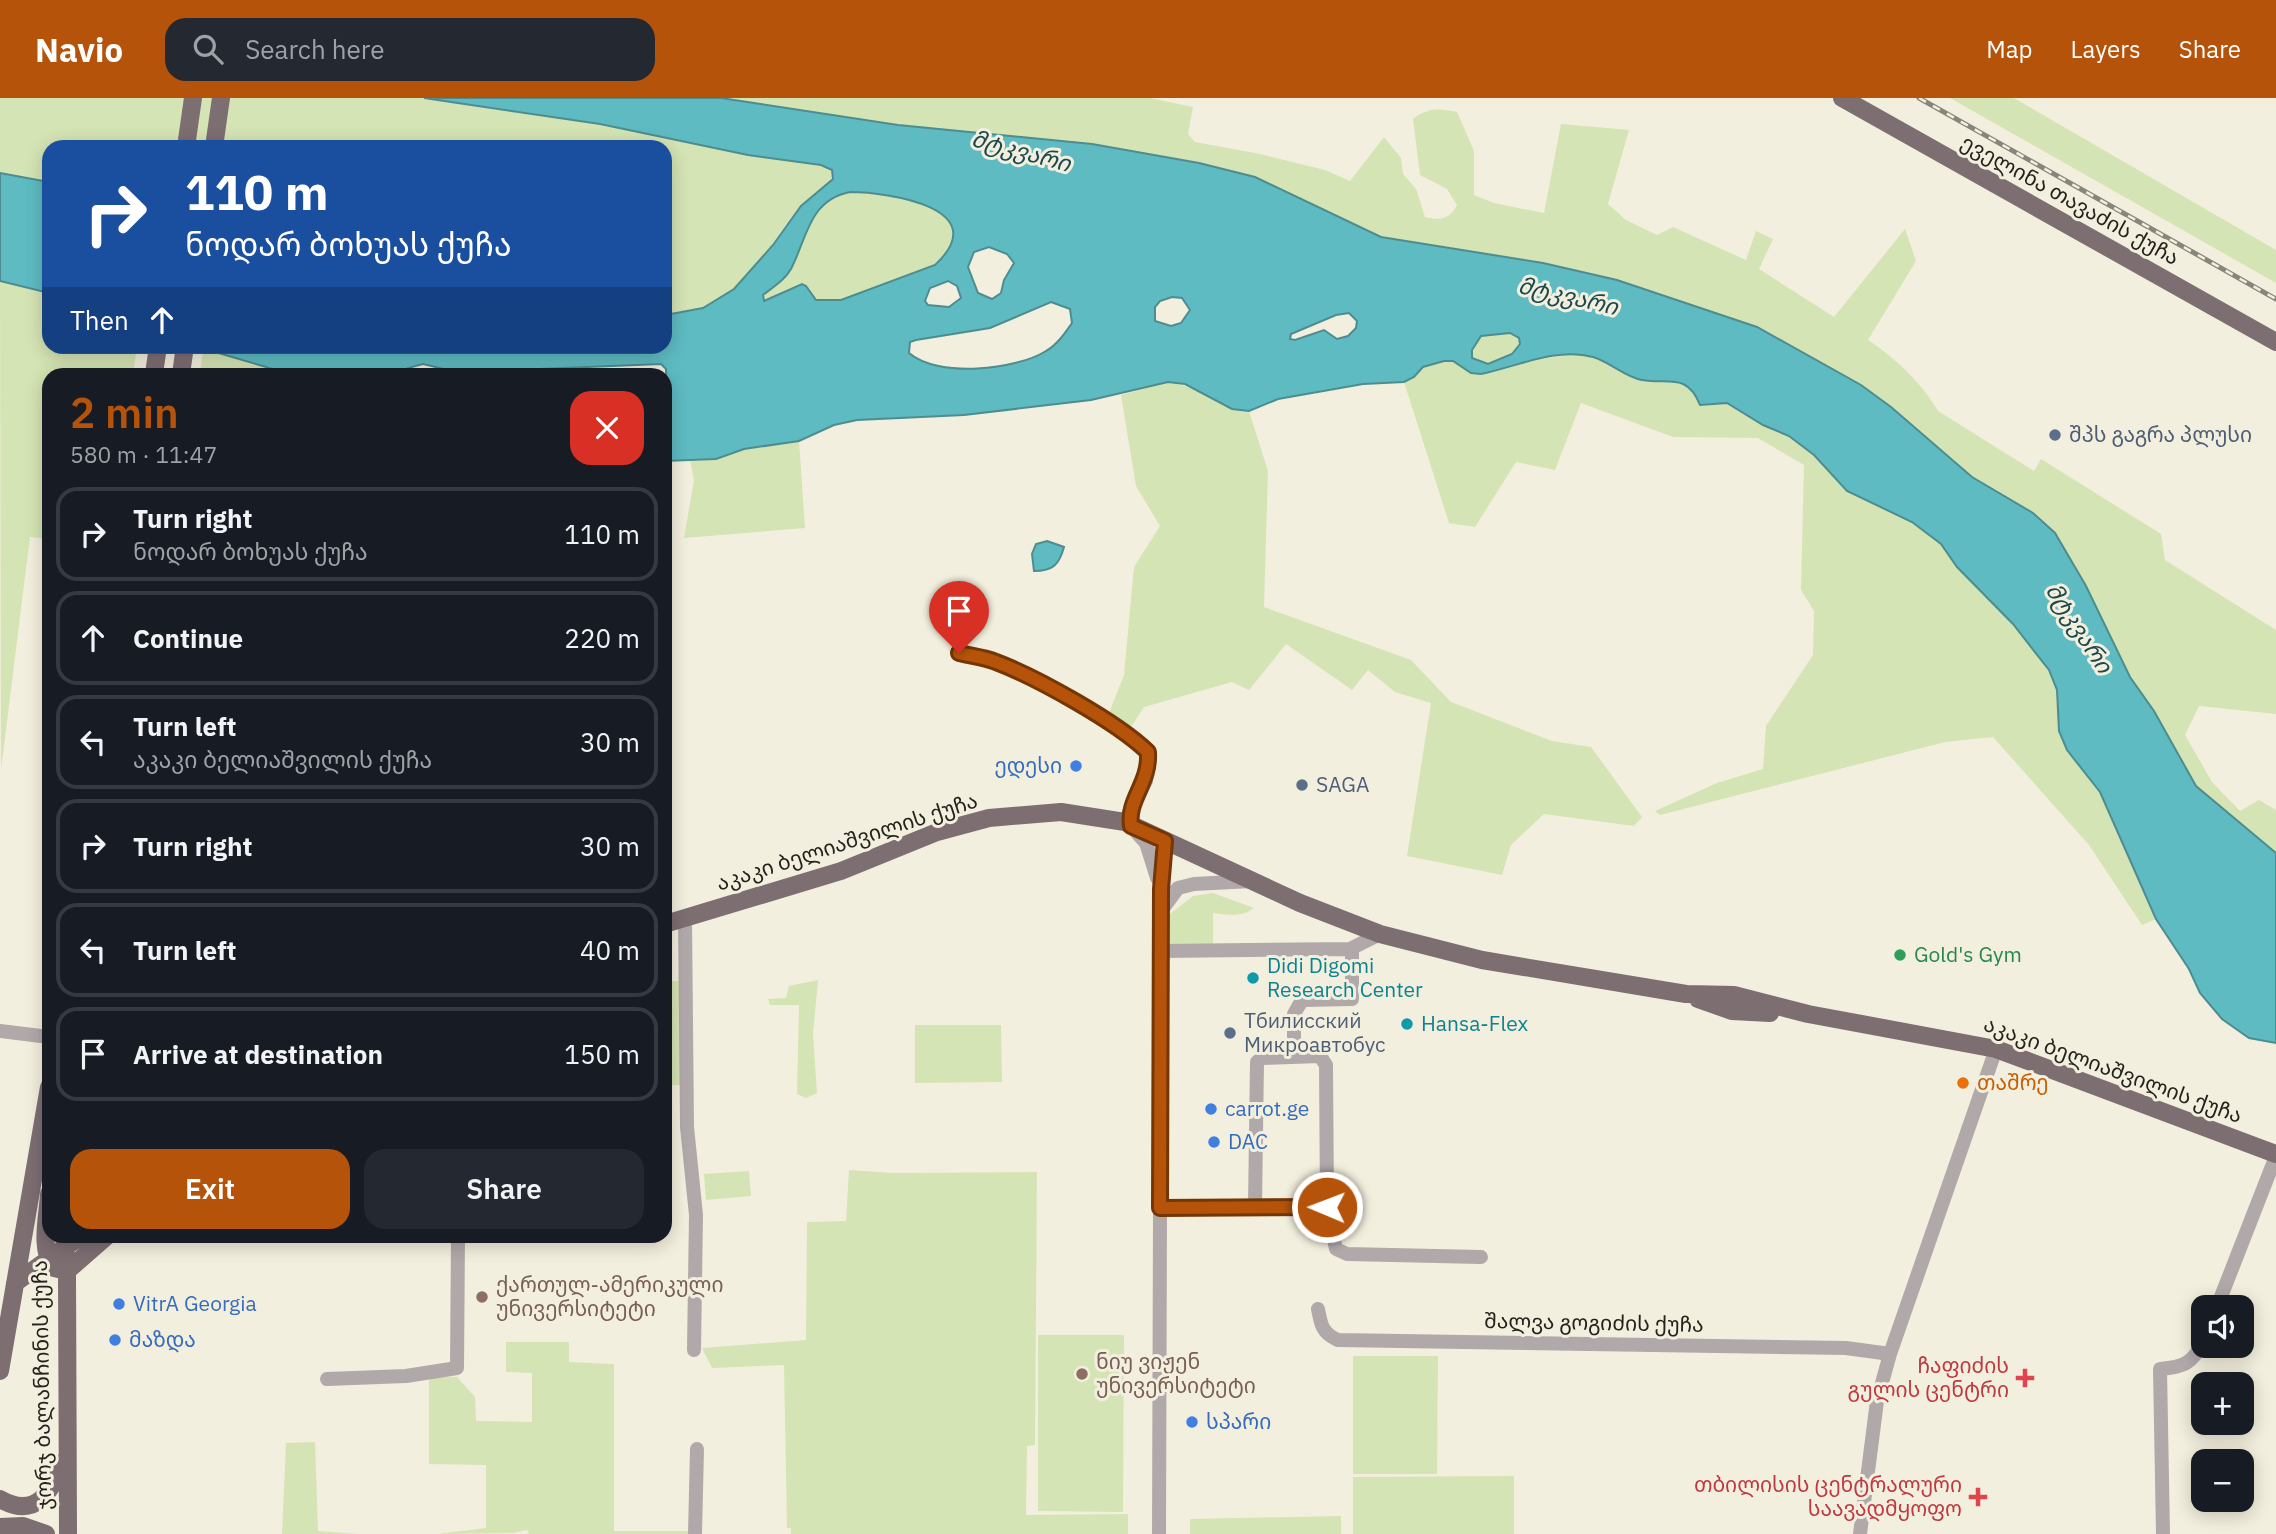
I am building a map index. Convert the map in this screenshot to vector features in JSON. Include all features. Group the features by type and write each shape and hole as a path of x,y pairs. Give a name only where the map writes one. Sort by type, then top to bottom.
{"main road":[{"path":"187,140 193,98"},
{"path":"215,140 221,98"},
{"name":"ეველინა თავაძის ქუჩა","path":"1842,98 2276,342"},
{"name":"აკაკი ბელიაშვილის ქუჩა","path":"672,922 841,871 937,832 989,818 1061,812 1131,826 1252,881 1380,934 1482,960 1808,1014 1996,1049 2276,1155"},
{"path":"0,1371 42,1127"},
{"path":"67,1271 99,1243"},
{"path":"15,1283 58,1248"},
{"name":"ჯორჯ ბალანჩინის ქუჩა","path":"58,1248 67,1271 65,1456 68,1534"},
{"path":"0,1499 22,1505 41,1500 51,1489 65,1456"},
{"path":"0,1527 23,1525 46,1534"}],"street":[{"path":"959,653 995,661 1068,699 1132,736 1148,752 1146,780 1129,812 1131,826 1146,844 1161,889"},
{"path":"1159,1534 1161,889 1165,841"},
{"path":"1161,911 1178,888 1195,884 1252,881"},
{"path":"685,918 687,1127 696,1215 694,1350"},
{"path":"1161,951 1352,949 1380,934"},
{"path":"1294,1055 1294,1014 1302,1000 1352,999 1352,949"},
{"path":"0,1031 42,1036"},
{"path":"1860,1534 1877,1401 1890,1354 1996,1049"},
{"path":"1255,1206 1255,1067 1262,1058 1320,1056 1325,1062 1327,1207 1336,1249 1347,1254 1481,1257"},
{"path":"2222,1295 2276,1155"},
{"path":"1160,1208 1327,1207"},
{"path":"327,1378 406,1376 457,1368 458,1243"},
{"name":"შალვა გოგიძის ქუჩა","path":"1318,1309 1321,1328 1328,1336 1338,1339 1846,1348 1890,1354"},
{"path":"2163,1534 2160,1369 2185,1366 2195,1358"},
{"path":"695,1534 697,1448"}],"green space":[{"path":"0,98 424,98 600,124 748,155 827,166 834,175 825,187 803,203 747,277 734,289 702,308 672,314 672,140 42,140 42,181 0,173"},
{"path":"721,98 1150,98 1193,107 1188,134 1195,142 1325,170 1350,181 1384,137 1401,158 1403,174 1416,189 1425,217 1435,219 1448,216 1457,205 1447,189 1420,175 1413,119 1423,113 1439,110 1457,112 1474,151 1474,195 1494,203 1544,213 1561,124 1629,130 1608,204 1626,220 1657,235 1673,227 1746,260 1756,231 1773,239 1759,269 1834,317 1905,229 1916,261 1868,340 1907,372 1938,411 2034,471 2041,459 2161,534 2165,560 2276,630 2276,714 2199,706 2185,735 2212,782 2240,811 2259,800 2276,810 2276,853 2196,786 2154,711 2130,677 2086,586 2055,533 2033,513 1972,478 1891,407 1861,385 1757,327 1617,280 1543,263 1381,237 1255,177 1200,163 1092,144 898,125"},
{"path":"1950,98 2014,98 2276,250 2276,283"},
{"path":"850,192 888,195 930,207 945,216 953,229 951,245 936,265 841,300 816,300 802,284 764,301 763,295 787,273 817,212 836,196"},
{"path":"0,281 42,291 42,354 136,354 134,368 42,368 42,538 30,537 1,770"},
{"path":"1511,333 1519,338 1520,344 1512,354 1488,364 1472,358 1474,346 1481,336"},
{"path":"202,354 221,354 271,368 201,368"},
{"path":"1570,355 1602,360 1641,380 1682,384 1695,394 1700,405 1727,403 1763,425 1789,436 1814,455 1847,491 1912,522 1941,544 1957,567 2013,624 2049,670 2057,690 2059,731 2067,750 2100,792 2156,919 2142,925 2089,845 1993,737 1945,742 1660,815 1655,811 1717,783 1763,769 1766,726 1813,655 1814,611 1801,590 1804,465 1758,438 1673,437 1581,403 1555,470 1516,462 1475,527 1449,523 1404,382 1439,360 1453,361 1478,373 1533,360"},
{"path":"1168,382 1249,411 1268,471 1264,607 1411,660 1451,702 1552,741 1591,747 1642,817 1634,826 1544,814 1511,845 1502,875 1407,856 1431,703 1395,692 1368,670 1352,690 1286,644 1249,690 1232,682 1144,707 1131,727 1109,713 1124,675 1134,567 1160,526 1136,486 1121,395"},
{"path":"799,441 805,528 684,538 694,480 690,461 716,459 744,449"},
{"path":"1213,893 1254,908 1240,914 1213,913 1213,946 1170,947 1170,914 1193,896"},
{"path":"818,980 813,1034 817,1093 806,1098 797,1094 799,1005 770,1005 768,999 786,998 789,986"},
{"path":"672,981 682,981 682,1085 672,1085"},
{"path":"915,1025 1001,1025 1002,1082 915,1083"},
{"path":"849,1170 892,1173 1037,1172 1035,1445 1027,1446 1026,1515 1128,1514 1128,1534 791,1534 791,1528 787,1528 784,1365 712,1368 702,1348 806,1340 807,1222 846,1221"},
{"path":"749,1171 751,1196 706,1200 704,1174"},
{"path":"1038,1335 1124,1335 1123,1512 1038,1511"},
{"path":"506,1342 569,1342 569,1362 614,1364 614,1531 690,1531 690,1534 529,1534 527,1530 513,1533 437,1534 486,1528 486,1465 429,1464 429,1377 457,1377 475,1397 476,1421 532,1422 532,1373 506,1372"},
{"path":"1353,1356 1438,1356 1437,1474 1353,1474"},
{"path":"315,1442 318,1531 358,1534 282,1534 286,1443"},
{"path":"1514,1476 1514,1534 1353,1534 1353,1477"},
{"path":"1341,1516 1341,1534 1190,1534 1190,1519"}],"water":[{"name":"მტკვარი","path":"424,98 721,98 898,125 1092,144 1199,163 1255,177 1381,237 1543,263 1617,280 1757,327 1861,385 1891,407 1972,477 2033,513 2055,533 2086,586 2130,677 2154,711 2196,786 2276,853 2276,1043 2249,1038 2222,1019 2200,993 2189,969 2156,919 2100,792 2067,750 2059,731 2057,690 2049,670 2013,624 1957,567 1941,544 1912,522 1847,491 1814,455 1789,436 1763,425 1727,403 1700,405 1695,395 1683,384 1636,378 1599,359 1579,355 1551,356 1481,374 1471,373 1453,361 1444,361 1423,367 1414,377 1404,382 1363,384 1278,399 1249,411 1232,409 1185,384 1168,382 1091,400 964,415 857,420 834,425 799,441 744,449 716,459 672,461 672,368 665,368 661,364 564,368 440,368 423,364 408,368 270,368 222,354 672,354 672,314 703,308 734,289 773,245 801,206 833,179 832,170 821,165 748,155 600,124","holes":["850,192 888,195 930,207 945,217 953,230 950,245 935,265 841,300 816,300 802,284 764,301 763,295 791,269 818,212 836,196","989,247 1007,254 1014,263 1004,280 1001,293 992,299 978,293 968,267 974,252","948,281 957,286 961,298 949,307 928,305 925,301 930,288","1172,297 1182,298 1190,310 1181,323 1171,326 1155,321 1155,307 1160,301","1051,302 1070,309 1072,323 1057,342 1033,358 1016,363 997,367 957,368 938,366 909,353 910,342 916,340 990,328","1349,313 1357,321 1356,328 1348,336 1337,339 1324,330 1295,340 1290,339 1291,334 1336,315","1510,333 1519,338 1520,344 1512,354 1488,364 1472,358 1472,350 1481,336"]},
{"path":"0,173 42,181 42,291 0,281"},
{"path":"1047,541 1064,547 1060,558 1051,568 1034,571 1032,554 1036,544"}],"railway":[{"path":"1919,98 2276,299"}],"place":[{"name":"შპს გაგრა პლუსი","path":"2055,435"},
{"name":"ედესი","path":"1076,766"},
{"name":"SAGA","path":"1302,785"},
{"name":"Gold's Gym","path":"1900,955"},
{"name":"Didi Digomi Research Center","path":"1253,978"},
{"name":"Hansa-Flex","path":"1407,1024"},
{"name":"Тбилисский Микроавтобус","path":"1230,1033"},
{"name":"თაშრე","path":"1963,1083"},
{"name":"carrot.ge","path":"1211,1109"},
{"name":"DAC","path":"1214,1142"},
{"name":"ქართულ-ამერიკული უნივერსიტეტი","path":"482,1297"},
{"name":"VitrA Georgia","path":"119,1304"},
{"name":"მაზდა","path":"115,1340"},
{"name":"ნიუ ვიჟენ უნივერსიტეტი","path":"1082,1374"},
{"name":"ჩაფიძის გულის ცენტრი","path":"2025,1378"},
{"name":"სპარი","path":"1192,1422"},
{"name":"თბილისის ცენტრალური საავადმყოფო","path":"1978,1497"}],"route":[{"path":"959,653 995,661 1068,699 1132,736 1148,752 1146,780 1129,812 1131,826 1165,841 1161,889 1160,1208 1327,1207"}]}
